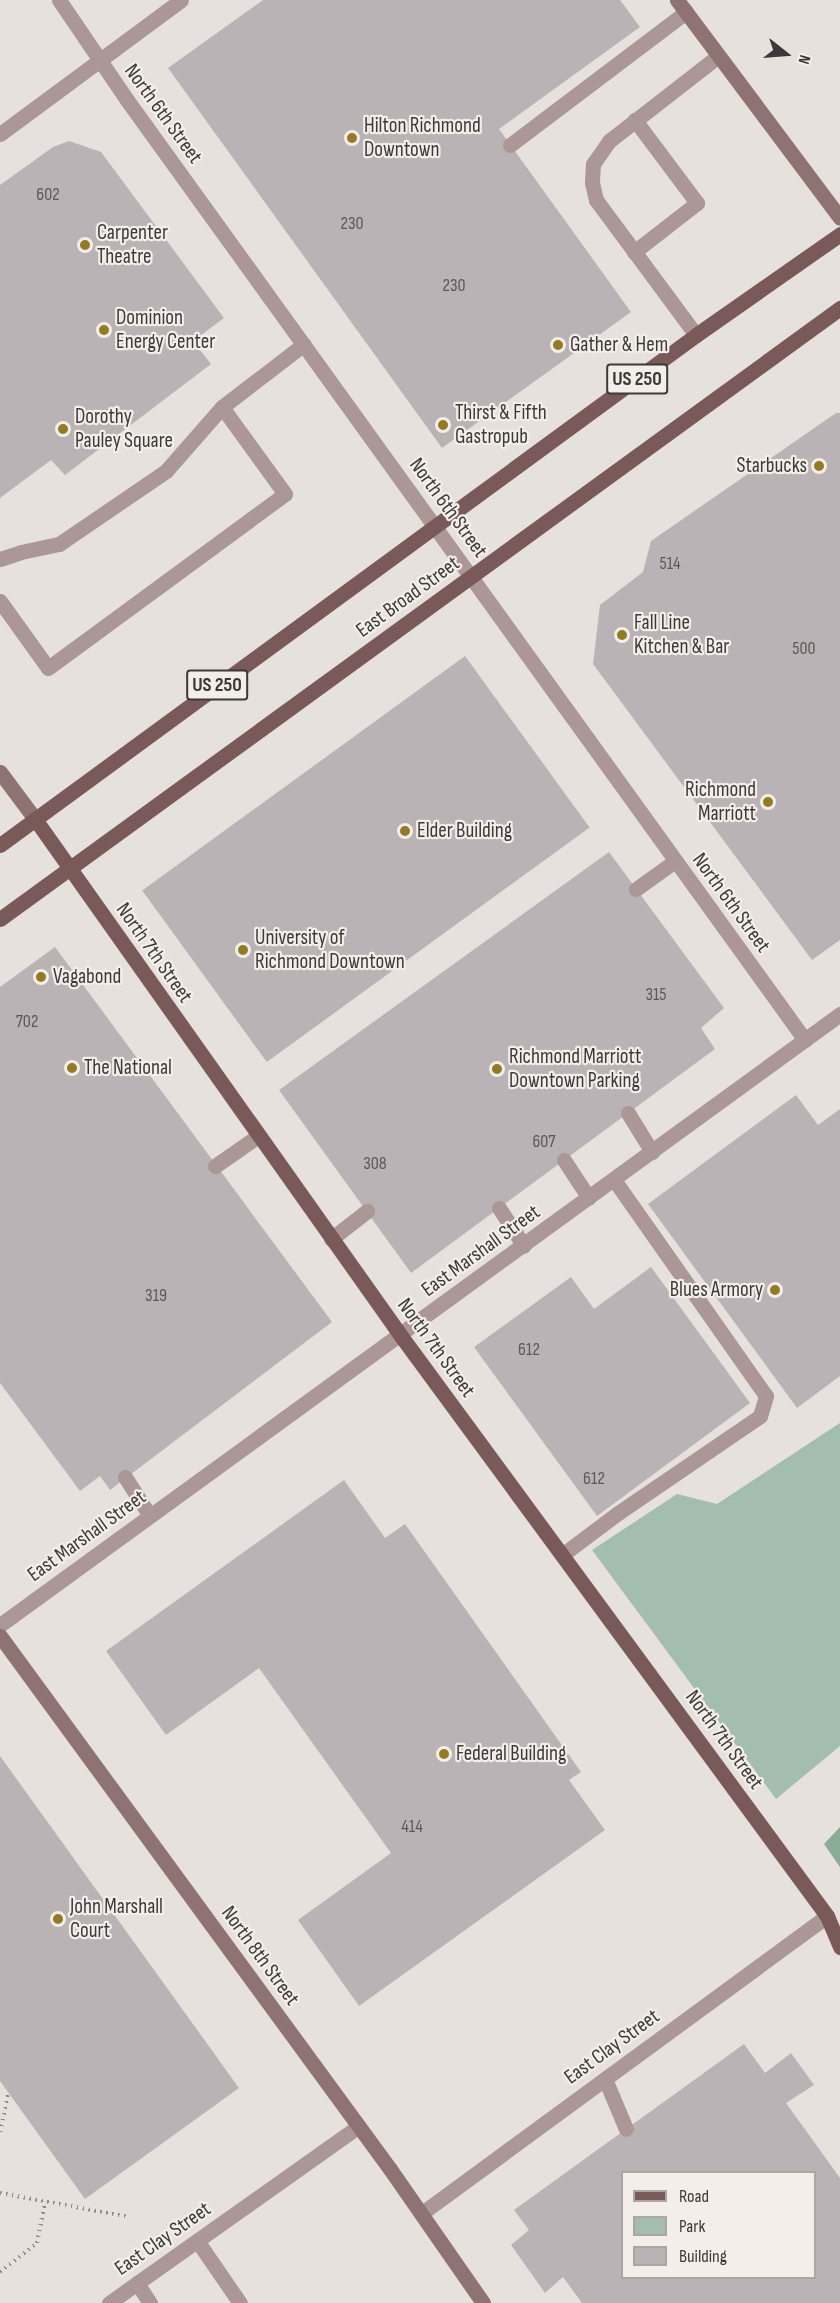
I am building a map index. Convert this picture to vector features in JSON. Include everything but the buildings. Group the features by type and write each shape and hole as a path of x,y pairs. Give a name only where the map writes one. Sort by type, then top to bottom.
{"main road":[{"path":"682,6 840,218"},
{"name":"East Broad Street","path":"0,844 696,335 840,234"},
{"name":"East Broad Street","path":"0,919 840,308"},
{"name":"North 7th Street","path":"0,772 401,1336 827,1916 840,1947"},
{"name":"North 8th Street","path":"0,1636 422,2213 483,2303"}],"street":[{"name":"North 6th Street","path":"59,0 99,61 805,1040"},
{"path":"0,134 181,0"},
{"path":"510,145 682,6"},
{"path":"696,335 596,200 592,182 593,164 609,141 718,56"},
{"path":"634,252 698,203 635,120"},
{"path":"0,559 59,544 166,471 222,407 304,344"},
{"path":"0,601 48,668 285,494 222,407"},
{"path":"636,889 675,861"},
{"name":"East Marshall Street","path":"0,1626 840,1014"},
{"path":"628,1113 652,1152"},
{"path":"215,1166 258,1136"},
{"path":"564,1160 589,1198"},
{"path":"562,1555 618,1513 760,1416 765,1396 614,1180"},
{"path":"499,1208 524,1245"},
{"path":"331,1239 367,1211"},
{"path":"125,1478 150,1516"},
{"name":"East Clay Street","path":"422,2213 827,1916"},
{"path":"605,2079 626,2129"},
{"name":"East Clay Street","path":"109,2303 198,2242 358,2126"},
{"path":"198,2242 240,2303"},
{"path":"136,2283 150,2303"}],"path":[{"path":"0,2132 8,2093"},
{"path":"0,2193 129,2217"},
{"path":"0,2272 37,2243 45,2202"}],"green space":[{"path":"840,1423 840,1746 776,1799 592,1550 677,1494 717,1504"},
{"path":"840,1827 840,1867 824,1844"}],"place":[{"name":"Hilton Richmond Downtown","path":"352,138"},
{"name":"Carpenter Theatre","path":"85,245"},
{"name":"Dominion Energy Center","path":"104,330"},
{"name":"Gather & Hem","path":"558,345"},
{"name":"Thirst & Fifth Gastropub","path":"443,425"},
{"name":"Dorothy Pauley Square","path":"63,429"},
{"name":"Starbucks","path":"819,466"},
{"name":"Fall Line Kitchen & Bar","path":"622,635"},
{"name":"Richmond Marriott","path":"768,802"},
{"name":"Elder Building","path":"405,831"},
{"name":"University of Richmond Downtown","path":"243,950"},
{"name":"Vagabond","path":"41,977"},
{"name":"The National","path":"72,1068"},
{"name":"Richmond Marriott Downtown Parking","path":"497,1069"},
{"name":"Blues Armory","path":"775,1290"},
{"name":"Federal Building","path":"444,1754"},
{"name":"John Marshall Court","path":"58,1919"}]}
